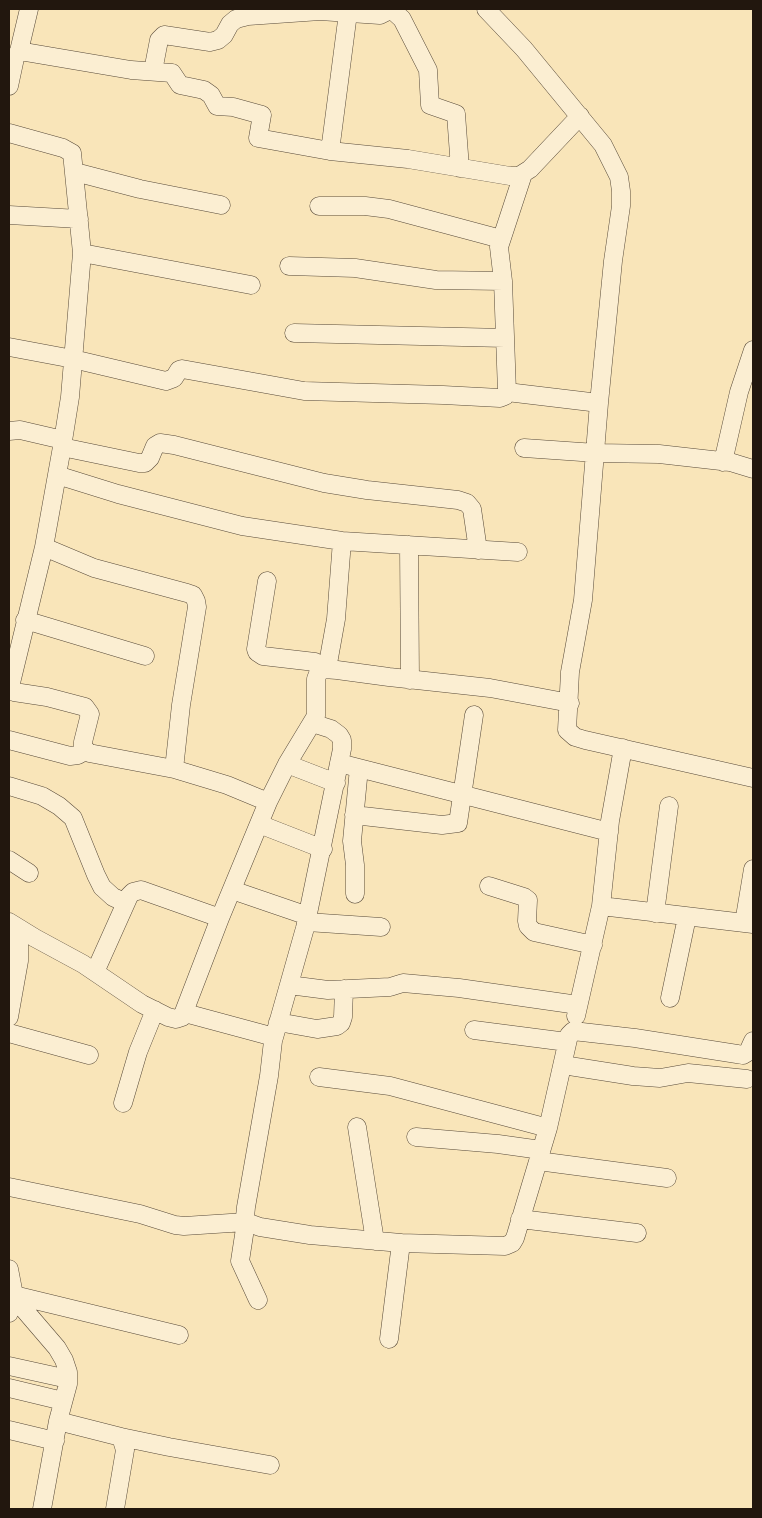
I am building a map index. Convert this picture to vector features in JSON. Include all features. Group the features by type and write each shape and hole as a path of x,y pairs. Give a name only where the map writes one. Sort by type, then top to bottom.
{"street":[{"path":"9,86 14,56 29,9"},
{"path":"153,71 159,40 164,35 210,42 218,40 224,35 230,24 236,19 248,16 294,12 380,15 391,9 402,19 428,70 430,105 456,114 460,168"},
{"path":"486,9 524,49 603,145 619,178 621,191 621,206 613,261 599,403 583,600 570,672 570,702 567,730 575,737 753,778"},
{"path":"330,151 348,13"},
{"path":"14,56 172,73 180,85 204,90 211,95 217,106 234,107 262,115 258,138 330,151 384,156 510,176 519,176 530,169 580,116"},
{"path":"9,133 63,148 72,153 82,253 70,397 57,475 44,547 19,628 9,687 14,692 46,697 85,707 90,714 83,742 85,751"},
{"path":"75,172 140,189 221,205"},
{"path":"9,347 72,359 166,381 174,378 178,370 182,369 304,391 443,394 500,398 505,396 507,392 503,281 499,255 501,239 522,174"},
{"path":"319,206 365,206 389,209 501,239"},
{"path":"9,215 79,219"},
{"path":"82,253 251,285"},
{"path":"289,266 355,268 436,280 503,281"},
{"path":"294,333 505,338"},
{"path":"724,462 738,392 753,350"},
{"path":"507,392 599,403"},
{"path":"9,431 20,430 62,444 139,463 144,463 150,458 154,446 160,443 324,483 367,490 458,500 468,503 472,510 478,550"},
{"path":"524,448 596,453 659,454 724,462 753,469"},
{"path":"57,475 118,494 242,526 342,541 518,552"},
{"path":"12,925 95,972 142,1004 176,1019 186,1013 220,918 268,802 287,764 316,716 316,679 323,670 336,619 342,541"},
{"path":"408,545 410,680"},
{"path":"44,547 94,568 193,595 197,607 181,705 174,769"},
{"path":"268,580 256,648 257,652 263,656 315,662 323,670 490,688 570,702"},
{"path":"19,628 146,656"},
{"path":"354,815 442,825 455,825 458,823 474,715"},
{"path":"258,1300 240,1262 246,1222 246,1207 276,1029 307,919 342,750 342,740 339,734 331,729 312,723"},
{"path":"9,740 70,756 85,751 95,755 174,769 227,785 268,802"},
{"path":"9,1187 140,1214 175,1225 246,1222 260,1227 310,1235 375,1241 505,1246 512,1243 548,1128 593,945 601,906 609,832 623,748"},
{"path":"339,763 609,832"},
{"path":"287,764 336,783"},
{"path":"355,894 355,865 352,841 359,768"},
{"path":"9,786 42,796 59,806 73,818 102,887 113,897 126,904"},
{"path":"655,913 669,806"},
{"path":"259,824 323,849"},
{"path":"9,860 29,874"},
{"path":"601,906 748,923 753,869"},
{"path":"489,886 528,900 528,926 534,932 593,945"},
{"path":"95,972 133,892 141,890 220,918"},
{"path":"232,890 307,919 381,927"},
{"path":"670,998 687,917"},
{"path":"9,1016 12,980 20,961 19,943 12,925"},
{"path":"288,985 320,990 390,987 403,983 459,988 578,1005"},
{"path":"186,1013 276,1029 317,1029 337,1026 341,1023 343,1017 344,989"},
{"path":"123,1103 138,1052 155,1010"},
{"path":"474,1030 635,1038 743,1055 748,1052 753,1041"},
{"path":"9,1033 89,1055"},
{"path":"563,1065 642,1077 670,1078 688,1073 747,1079"},
{"path":"319,1076 390,1086 548,1128"},
{"path":"357,1127 375,1241"},
{"path":"416,1137 498,1144 540,1156 667,1178"},
{"path":"520,1219 638,1233"},
{"path":"389,1339 401,1243"},
{"path":"9,1269 14,1295 57,1348 68,1372 42,1509"},
{"path":"9,1313 14,1295"},
{"path":"14,1295 179,1334"},
{"path":"9,1366 68,1379"},
{"path":"9,1388 63,1401"},
{"path":"58,1421 169,1447 270,1464"},
{"path":"9,1430 54,1441"},
{"path":"115,1509 125,1450 121,1437"}]}
